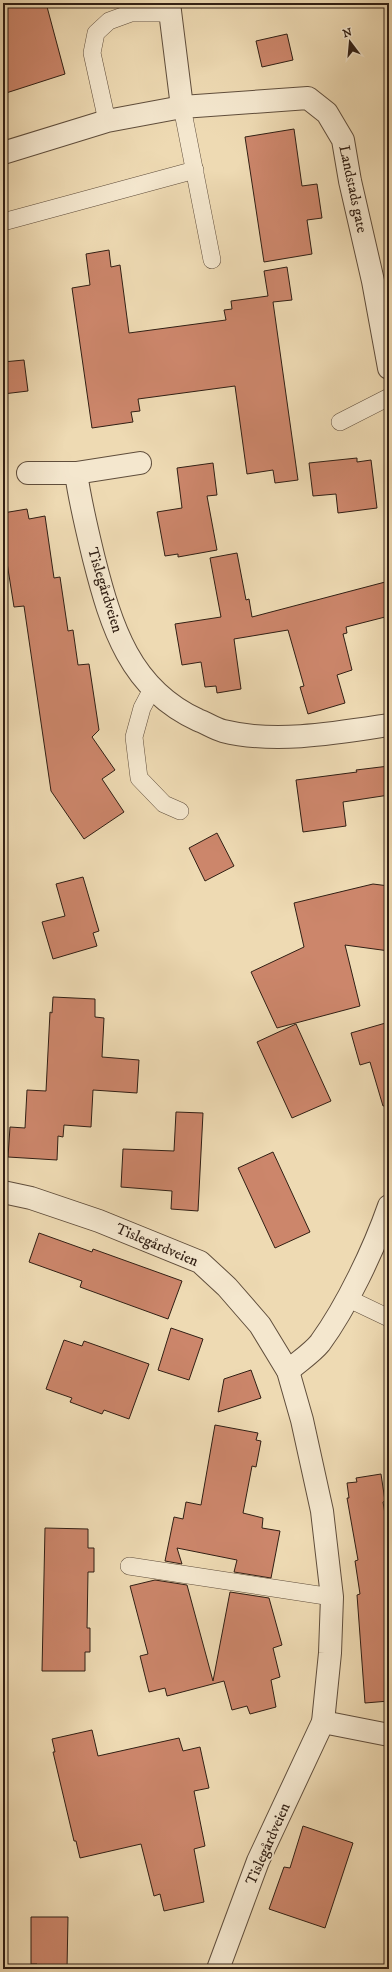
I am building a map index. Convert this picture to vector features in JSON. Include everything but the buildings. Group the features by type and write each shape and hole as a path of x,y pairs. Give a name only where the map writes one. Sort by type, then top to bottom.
{"street":[{"path":"170,8 182,107"},
{"name":"Landstads gate","path":"3,153 107,121 182,107 308,98 327,113 343,140 350,181 373,281 389,368"},
{"path":"28,474 76,473 140,463"},
{"name":"Tislegårdveien","path":"76,473 80,500 107,608 124,650 152,689 183,713 223,731 280,738 389,725"},
{"name":"Tislegårdveien","path":"3,1192 31,1198 99,1221 200,1262 227,1287 260,1325 288,1371 302,1420 322,1511 332,1597 330,1653 322,1722 258,1861 218,1969"},
{"path":"288,1371 320,1344 347,1298 389,1206"},
{"path":"322,1722 389,1735"}],"lane":[{"path":"107,121 92,53 96,33 109,21 131,13 170,8"},
{"path":"182,107 212,260"},
{"path":"3,222 195,170"},
{"path":"340,422 389,397"},
{"path":"152,689 142,708 134,737 140,778 164,804 180,810"},
{"path":"347,1298 389,1318"},
{"path":"129,1566 332,1597"}]}
